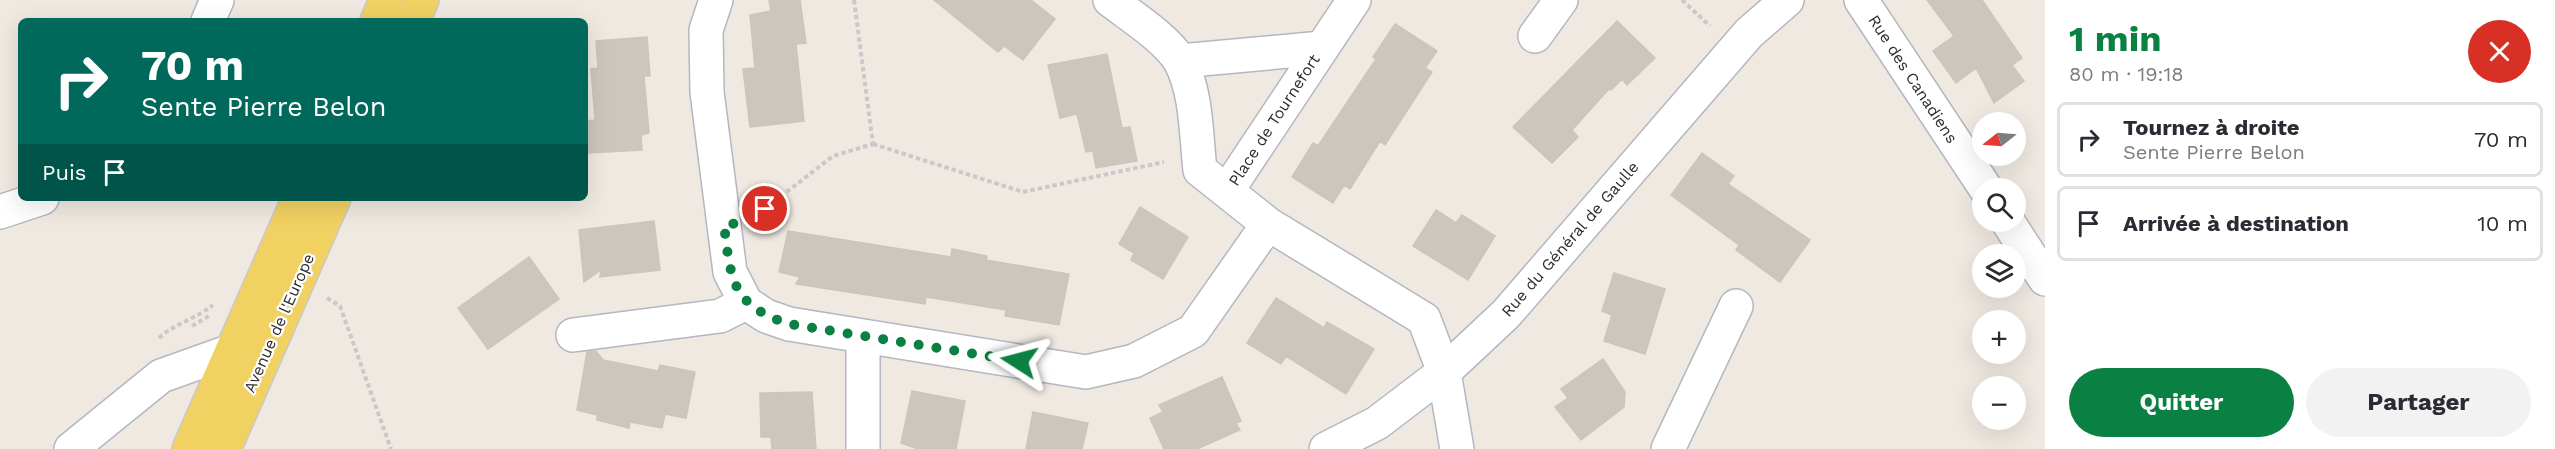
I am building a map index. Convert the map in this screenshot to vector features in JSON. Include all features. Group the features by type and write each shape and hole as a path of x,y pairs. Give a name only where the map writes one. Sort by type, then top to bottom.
{"main road":[{"path":"378,18 386,0"},
{"path":"413,18 422,0"},
{"name":"Avenue de l'Europe","path":"189,449 297,201"},
{"name":"Avenue de l'Europe","path":"224,449 333,201"}],"street":[{"path":"209,18 217,0"},
{"path":"716,0 706,30 707,92 730,272 746,303 766,316 789,324 1086,372 1134,361 1192,331 1268,224"},
{"path":"1110,0 1155,34 1180,61 1191,94 1200,170 1268,224 1424,319 1444,372 1457,449"},
{"path":"1322,48 1354,0"},
{"path":"1534,36 1561,0"},
{"name":"Rue du Général de Gaulle","path":"1326,449 1377,423 1444,372 1506,314 1749,33 1787,0"},
{"name":"Rue des Canadiens","path":"1861,0 1979,178"},
{"name":"Place de Tournefort","path":"1180,61 1322,48"},
{"name":"Place de Tournefort","path":"1227,192 1322,48"},
{"path":"0,212 33,201"},
{"path":"2014,232 2045,279"},
{"path":"573,335 720,316 746,303"},
{"path":"1668,449 1736,306"},
{"path":"863,336 863,449"},
{"path":"71,449 154,380 231,351"}],"path":[{"path":"854,0 873,144"},
{"path":"724,225 747,222 833,156 873,144 1023,192 1198,155"},
{"path":"319,293 340,306 391,449"},
{"path":"154,380 152,362 156,341 169,329 195,317 218,301"}],"building":[{"path":"769,0 800,0 806,43 796,44 804,121 750,127 743,69 755,68 750,15 771,11"},
{"path":"934,0 1031,0 1055,19 1023,60 1004,46 998,52"},
{"path":"1927,0 1982,0 2022,58 2012,65 2024,81 1994,103 1976,68 1956,83 1933,51 1954,36"},
{"path":"1617,21 1655,58 1627,85 1622,79 1611,90 1609,89 1572,130 1578,137 1552,163 1513,127"},
{"path":"1395,24 1437,51 1425,68 1432,72 1385,145 1380,141 1350,189 1344,185 1333,203 1292,177 1313,143 1318,146 1376,59 1373,57"},
{"path":"647,37 650,76 644,76 649,133 641,135 642,150 589,153 588,121 595,120 591,69 598,68 596,41"},
{"path":"1107,54 1122,128 1130,127 1137,161 1096,168 1093,151 1086,152 1077,114 1060,118 1048,65"},
{"path":"1702,153 1734,176 1728,184 1810,240 1780,282 1736,250 1739,245 1671,195"},
{"path":"1140,207 1188,237 1163,279 1131,260 1134,253 1119,244"},
{"path":"1436,210 1456,223 1462,215 1495,236 1468,280 1413,246"},
{"path":"654,221 660,270 600,277 601,270 584,282 579,230"},
{"path":"788,231 951,257 952,249 987,256 986,260 1069,274 1059,325 1005,316 1006,310 926,297 925,304 796,284 800,277 779,272"},
{"path":"529,257 559,299 488,349 458,308"},
{"path":"1614,273 1665,289 1645,354 1604,341 1612,315 1602,311"},
{"path":"1276,298 1324,328 1327,322 1374,349 1346,394 1286,356 1281,364 1247,343"},
{"path":"596,351 603,360 658,371 660,365 695,372 686,418 665,414 662,428 630,422 629,428 597,420 597,415 577,410 587,352"},
{"path":"1603,359 1625,392 1624,407 1581,440 1555,407 1568,398 1561,389"},
{"path":"1222,377 1241,421 1236,423 1240,430 1197,449 1164,449 1150,418 1163,412 1159,405"},
{"path":"912,391 965,401 956,449 918,449 901,443"},
{"path":"812,392 816,449 772,449 771,437 761,437 760,393"},
{"path":"1033,412 1088,423 1082,449 1026,449"}],"route":[{"path":"765,209 747,222 724,225 730,272 746,303 766,316 789,324 1019,361"}]}
